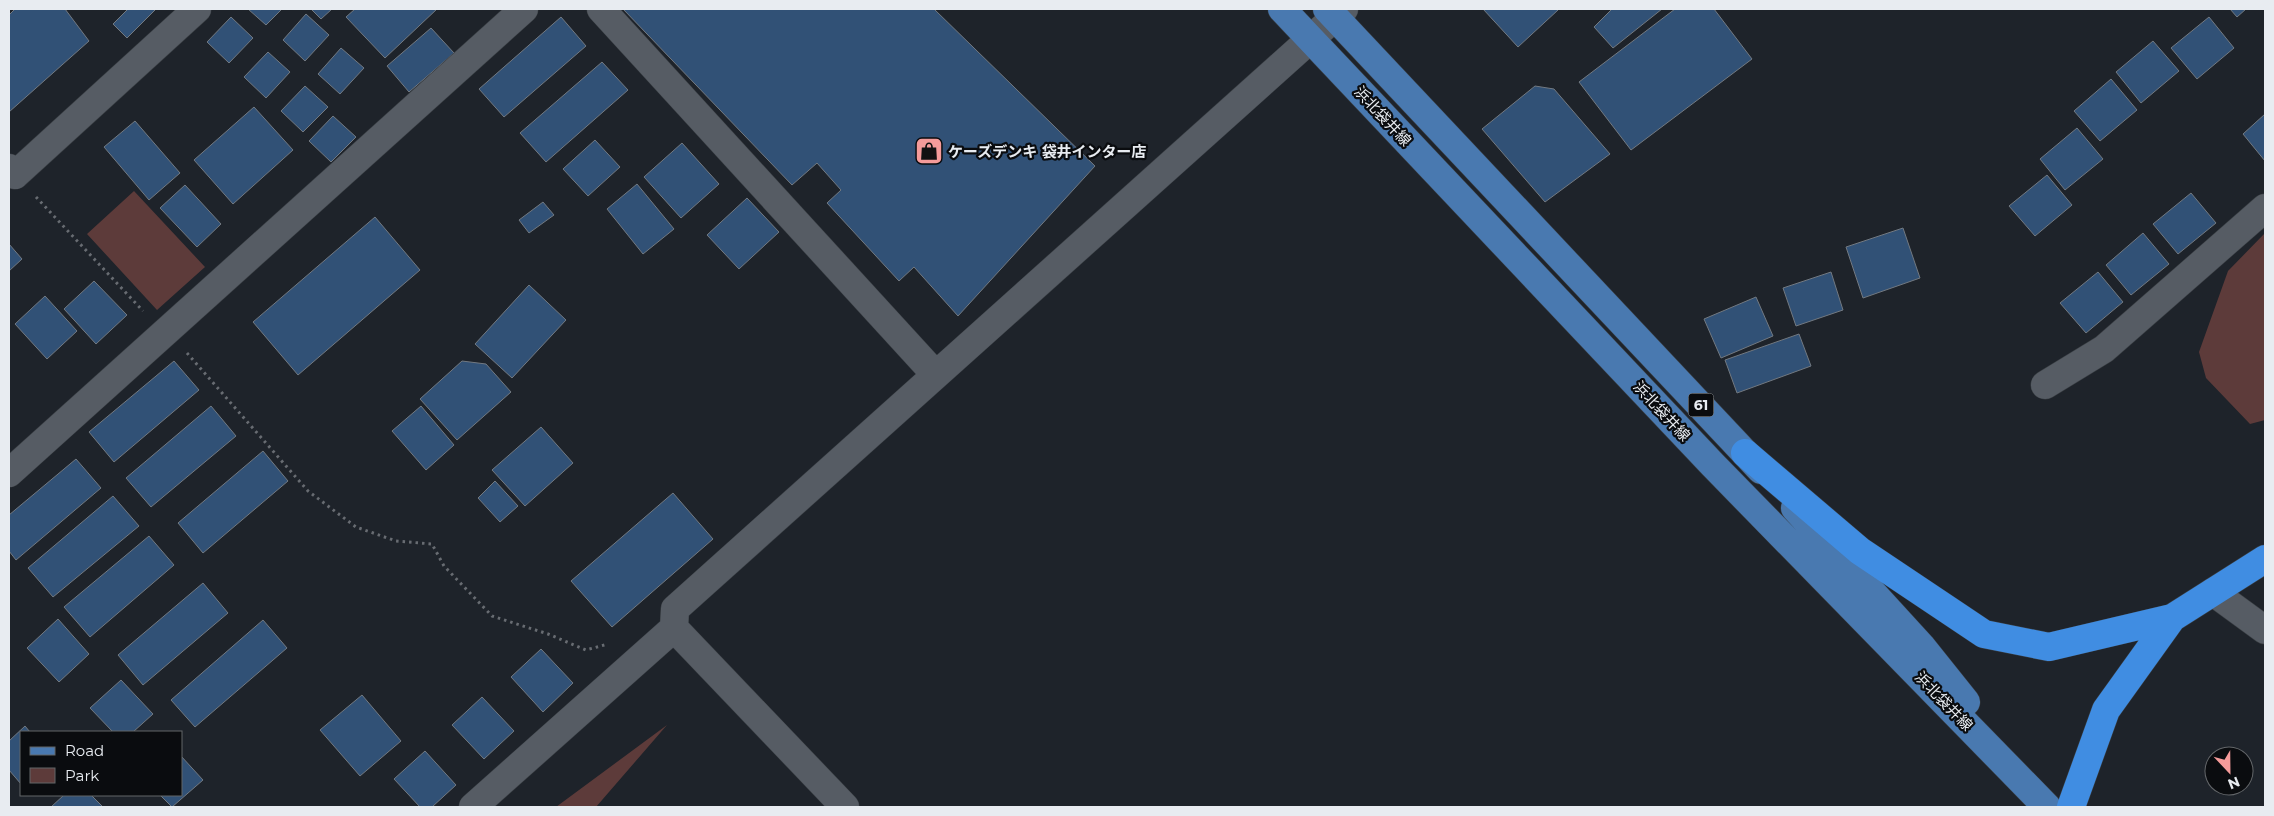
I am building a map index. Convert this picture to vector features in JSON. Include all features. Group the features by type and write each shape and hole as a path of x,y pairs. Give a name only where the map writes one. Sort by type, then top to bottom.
{"highway":[{"path":"1746,453 1860,551 1984,634 2049,647 2172,618 2265,559"},
{"path":"2071,807 2106,710 2172,618"}],"main road":[{"name":"浜北袋井線","path":"1282,9 1706,458 2049,807"},
{"name":"浜北袋井線","path":"1336,12 1746,453 1922,647 2049,807"}],"street":[{"path":"12,171 197,9"},
{"path":"9,473 524,9"},
{"path":"601,9 935,374"},
{"path":"473,807 674,628 675,609 1311,39 1336,12"},
{"path":"2045,385 2104,349 2265,208"},
{"path":"2214,592 2265,630"},
{"path":"674,628 845,807"}],"path":[{"path":"12,171 138,308 168,331 308,491 356,527 396,541 432,544 444,566 492,616 548,634 586,650 613,643"}],"green space":[{"path":"134,191 205,267 157,310 87,234"},
{"path":"2265,233 2265,420 2250,424 2206,378 2199,352 2228,271"},
{"path":"667,725 596,807 556,807"}],"building":[{"path":"15,9 65,9 89,41 9,112 9,15"},
{"path":"128,9 156,9 127,38 113,24"},
{"path":"248,9 282,9 266,25"},
{"path":"311,9 332,9 321,19"},
{"path":"355,9 437,9 385,58 346,17"},
{"path":"623,9 934,9 1095,166 958,316 914,267 899,281 827,203 841,190 817,163 792,185"},
{"path":"1483,9 1556,9 1558,10 1518,47"},
{"path":"1612,9 1662,9 1613,48 1594,27"},
{"path":"1675,9 1714,9 1752,59 1631,150 1579,82"},
{"path":"2230,9 2246,9 2237,17"},
{"path":"306,14 329,35 305,61 283,40"},
{"path":"231,17 253,38 229,63 207,42"},
{"path":"561,17 586,46 504,117 479,89"},
{"path":"2209,17 2234,48 2197,79 2171,48"},
{"path":"431,28 454,53 409,92 387,66"},
{"path":"2153,41 2179,71 2141,103 2116,72"},
{"path":"341,48 364,68 340,94 318,74"},
{"path":"268,52 290,72 266,98 244,77"},
{"path":"602,62 628,90 546,162 520,133"},
{"path":"2111,79 2137,110 2100,141 2074,111"},
{"path":"305,86 328,107 303,132 281,111"},
{"path":"1535,86 1554,89 1610,154 1545,202 1482,129"},
{"path":"254,107 293,150 233,204 194,160"},
{"path":"2265,114 2265,161 2243,134"},
{"path":"333,116 356,137 331,162 309,141"},
{"path":"135,121 180,173 149,200 104,147"},
{"path":"2077,128 2103,159 2065,190 2040,159"},
{"path":"595,140 620,167 588,196 563,169"},
{"path":"682,143 719,184 681,218 644,177"},
{"path":"2047,175 2072,205 2035,236 2009,206"},
{"path":"637,184 674,229 643,254 607,209"},
{"path":"185,185 221,224 197,247 160,208"},
{"path":"2191,193 2216,223 2178,254 2153,224"},
{"path":"747,198 779,232 739,269 707,235"},
{"path":"543,202 554,215 529,233 519,220"},
{"path":"375,217 420,270 298,375 253,322"},
{"path":"1903,228 1920,278 1863,298 1846,247"},
{"path":"2143,233 2169,264 2131,295 2106,265"},
{"path":"9,244 22,259 9,271"},
{"path":"1831,272 1843,310 1796,326 1783,288"},
{"path":"2098,272 2123,302 2086,333 2060,303"},
{"path":"94,281 127,315 96,344 64,309"},
{"path":"529,285 566,320 512,378 475,344"},
{"path":"45,296 77,331 47,359 15,324"},
{"path":"1756,297 1773,336 1721,358 1704,319"},
{"path":"1799,334 1811,366 1737,393 1725,360"},
{"path":"174,361 199,390 114,462 89,432"},
{"path":"462,361 486,364 511,392 457,440 420,399"},
{"path":"211,406 236,436 151,507 126,478"},
{"path":"421,406 454,445 426,470 392,431"},
{"path":"541,427 573,463 525,506 492,470"},
{"path":"263,451 288,481 203,553 178,523"},
{"path":"76,459 101,488 16,560 9,551 9,515"},
{"path":"495,481 518,506 500,522 478,498"},
{"path":"673,493 713,539 612,627 571,581"},
{"path":"113,496 139,526 53,597 28,568"},
{"path":"149,536 174,565 90,637 64,607"},
{"path":"203,583 228,613 143,685 118,655"},
{"path":"58,619 89,654 59,682 27,648"},
{"path":"263,620 287,648 195,727 171,700"},
{"path":"541,649 573,683 543,712 511,677"},
{"path":"121,680 153,714 134,731 112,731 90,708"},
{"path":"362,695 401,741 360,776 320,730"},
{"path":"482,697 514,731 484,759 452,725"},
{"path":"25,726 29,731 20,731 20,783 9,770 9,741"},
{"path":"425,751 456,785 432,807 420,807 394,779"},
{"path":"182,757 203,780 172,807 161,796 182,796"},
{"path":"63,796 92,796 103,807 51,807"}],"place":[{"name":"ケーズデンキ 袋井インター店","path":"929,151"}]}
